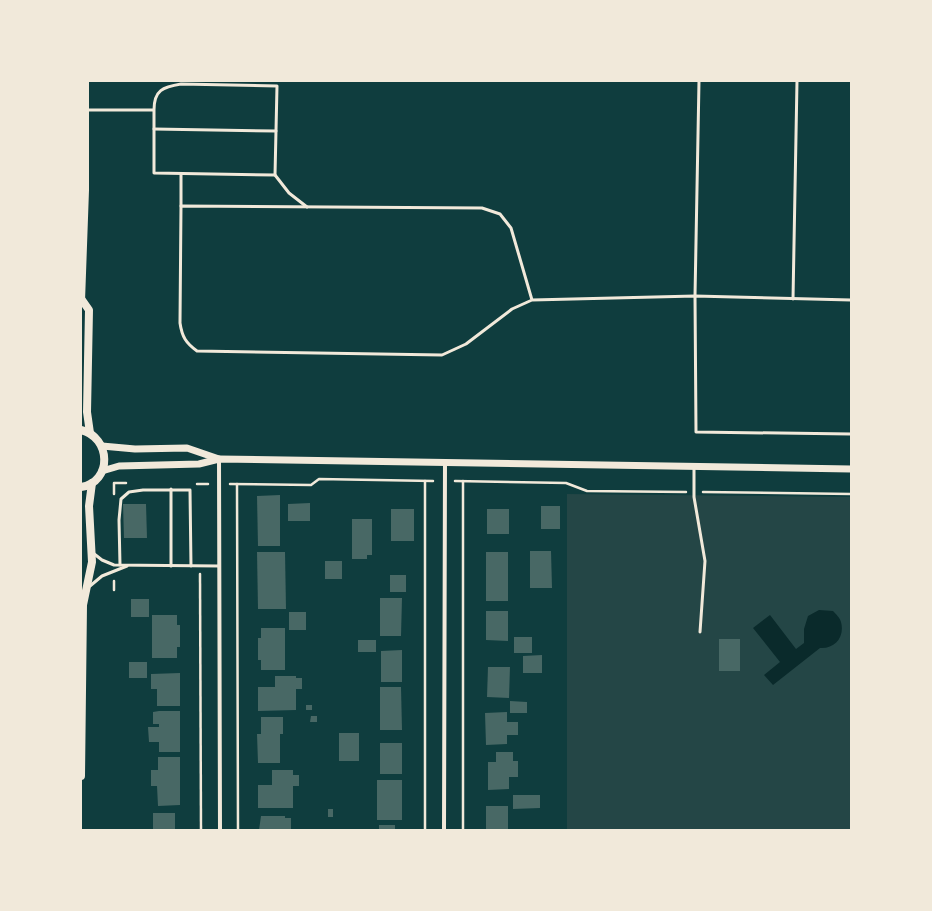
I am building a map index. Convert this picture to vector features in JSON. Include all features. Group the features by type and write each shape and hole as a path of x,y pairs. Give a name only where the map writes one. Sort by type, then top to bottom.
{"main road":[{"path":"85,81 83,110 81,300 89,310 87,412 90,433"},
{"path":"81,430 90,433 102,446 105,462 102,471 92,483 81,487"},
{"path":"81,776 82,603 92,562 89,506 92,483"}],"street":[{"path":"102,446 135,449 187,448 219,459"},
{"path":"219,459 220,830"},
{"path":"102,471 119,466 199,464 219,459 851,469"},
{"path":"444,830 445,462"}],"lane":[{"path":"699,81 695,296 696,432 851,434"},
{"path":"793,299 797,81"},
{"path":"275,174 154,173 154,102 158,92 168,86 181,84 277,86 275,174 289,193 307,207"},
{"path":"83,110 154,110"},
{"path":"154,129 276,131"},
{"path":"182,174 180,324 182,334 188,344 197,351 442,355 466,344 512,309 532,300 695,296 851,300"},
{"path":"182,206 482,208 500,214 510,228 532,300"},
{"path":"694,466 694,492 705,561 700,632"},
{"path":"171,490 171,566"},
{"path":"120,565 119,520 121,499 129,492 190,490 191,566"},
{"path":"91,551 107,563 120,565 219,566"},
{"path":"86,590 102,576 127,565"}],"path":[{"path":"230,484 311,486 319,479 433,481"},
{"path":"425,830 426,481"},
{"path":"455,481 566,483 587,490 851,494"},
{"path":"463,481 463,830"},
{"path":"200,484 200,491"},
{"path":"237,484 238,830"},
{"path":"200,566 201,830"}],"shaded area":[{"path":"567,494 851,497 851,830 567,830"},
{"path":"819,610 833,611 838,616 842,627 842,633 838,641 825,648 820,648 773,685 764,675 780,662 753,628 770,615 796,649 804,643 804,629 808,616"}],"building":[{"path":"280,495 280,546 258,546 257,496"},
{"path":"310,503 310,521 288,521 288,504"},
{"path":"123,504 146,504 147,538 124,538"},
{"path":"541,506 560,506 560,529 541,529"},
{"path":"391,509 414,509 414,541 391,541"},
{"path":"487,509 509,509 509,534 487,534"},
{"path":"352,519 372,519 372,555 367,555 367,559 352,559"},
{"path":"530,551 551,551 552,588 530,588"},
{"path":"257,552 285,552 286,609 258,609"},
{"path":"486,552 508,552 508,601 486,601"},
{"path":"325,561 342,561 342,579 325,579"},
{"path":"390,575 406,575 406,592 390,592"},
{"path":"380,598 402,598 401,636 380,636"},
{"path":"131,599 149,599 149,617 131,617"},
{"path":"486,611 508,611 508,641 486,640"},
{"path":"289,612 306,612 306,630 289,630"},
{"path":"152,615 177,615 177,625 180,625 180,647 177,647 177,658 152,658"},
{"path":"261,628 285,628 285,670 261,670 261,660 258,660 258,638 261,638"},
{"path":"514,637 532,637 532,653 514,653"},
{"path":"719,639 740,639 740,671 719,671"},
{"path":"358,640 376,640 376,652 358,652"},
{"path":"402,650 402,682 381,682 381,651"},
{"path":"542,655 542,673 523,673 523,656"},
{"path":"129,662 147,662 147,678 129,678"},
{"path":"488,667 510,667 509,698 487,697"},
{"path":"180,673 180,706 157,706 157,689 151,689 151,674"},
{"path":"275,676 296,676 296,678 302,678 302,689 296,689 296,710 258,711 258,687 275,687"},
{"path":"380,687 401,687 402,730 380,730"},
{"path":"510,701 527,702 527,713 510,713"},
{"path":"306,705 312,705 312,710 306,710"},
{"path":"180,711 180,752 159,752 159,742 149,742 148,727 159,727 159,724 153,724 153,712"},
{"path":"507,712 507,722 518,722 518,735 507,735 507,744 486,745 485,713"},
{"path":"311,716 317,716 317,722 310,722"},
{"path":"261,717 283,717 283,734 280,734 280,763 258,763 257,734 261,734"},
{"path":"339,733 359,733 359,761 339,761"},
{"path":"380,743 402,743 402,774 380,774"},
{"path":"496,752 513,752 513,761 518,761 518,777 509,777 509,789 488,790 488,762 496,762"},
{"path":"158,757 180,757 180,805 158,806 157,786 151,786 151,770 158,770"},
{"path":"272,770 293,770 293,775 299,775 299,786 293,786 293,808 258,808 258,785 272,785"},
{"path":"377,780 402,780 402,820 377,820"},
{"path":"513,795 540,795 540,808 513,809"},
{"path":"486,806 508,806 508,830 486,830"},
{"path":"328,809 333,809 333,817 328,817"},
{"path":"153,813 175,813 175,830 153,830"},
{"path":"261,816 285,816 285,818 291,818 291,830 259,830"},
{"path":"379,825 395,825 395,830 379,830"}]}
